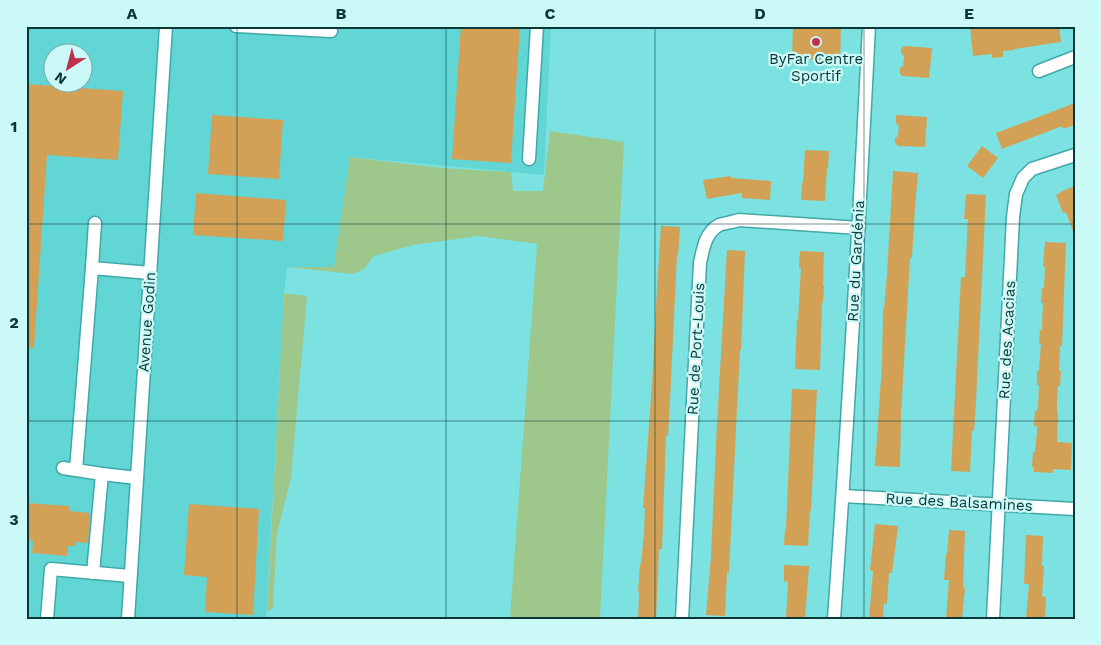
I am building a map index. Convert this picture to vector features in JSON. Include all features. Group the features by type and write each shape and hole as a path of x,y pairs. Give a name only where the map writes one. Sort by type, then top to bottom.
{"street":[{"name":"Avenue Godin","path":"128,619 166,26"},
{"path":"236,26 331,31"},
{"path":"529,159 537,26"},
{"name":"Rue du Gardénia","path":"834,619 859,228 869,26"},
{"path":"1039,70 1075,57"},
{"name":"Rue des Acacias","path":"993,619 1013,217 1016,194 1023,178 1032,169 1075,154"},
{"name":"Rue de Port-Louis","path":"682,619 700,263 703,247 708,235 720,225 739,220 859,228"},
{"path":"94,223 92,268 69,469 137,478"},
{"path":"92,268 150,273"},
{"path":"92,573 102,474"},
{"name":"Rue des Balsamines","path":"843,496 1075,509"},
{"path":"47,619 51,570 130,576"}],"shaded area":[{"path":"26,26 551,26 544,175 350,157 334,267 287,267 266,619 26,619"}],"green space":[{"path":"550,131 624,142 600,619 510,619 537,244 478,236 413,245 374,256 364,269 353,274 287,267 334,267 350,157 442,168 511,172 513,191 543,191"},
{"path":"284,293 307,296 291,478 277,533 273,608 267,612"}],"building":[{"path":"461,26 520,26 511,163 452,159"},
{"name":"ByFar Centre Sportif","path":"793,26 841,26 840,62 792,58"},
{"path":"970,26 1059,26 1061,42 1003,51 1003,57 992,58 992,54 973,56"},
{"path":"904,46 932,48 929,78 902,76 900,68 903,66 904,56 901,53 901,49"},
{"path":"26,84 42,85 42,92 92,92 92,89 123,91 118,160 47,155 34,348 26,348"},
{"path":"1075,103 1075,125 1063,129 1062,126 1002,149 996,133"},
{"path":"212,115 283,120 279,179 208,174"},
{"path":"896,115 927,117 925,147 898,146 895,143 899,126 896,123"},
{"path":"982,146 998,158 983,178 967,166"},
{"path":"805,150 829,151 825,201 801,200"},
{"path":"893,171 918,173 912,258 910,258 901,414 900,467 875,466 882,364 883,309"},
{"path":"731,176 731,178 771,181 770,200 742,198 742,193 707,199 703,180"},
{"path":"1075,186 1075,231 1073,231 1066,212 1063,213 1056,195"},
{"path":"196,193 286,200 283,241 193,235"},
{"path":"966,194 986,195 976,401 970,472 951,471 961,277 965,277 968,219 964,219"},
{"path":"661,226 680,227 668,436 666,436 662,549 659,549 656,619 638,619 638,592 644,533 645,508 643,508"},
{"path":"1045,242 1066,243 1062,346 1060,346 1059,371 1061,371 1057,399 1057,442 1072,443 1071,470 1053,469 1053,473 1034,472 1034,467 1032,467 1037,431 1037,426 1034,426 1035,411 1037,411 1038,406 1039,385 1037,385 1037,370 1039,371 1040,330 1042,330 1043,303 1041,303 1042,288 1044,288"},
{"path":"727,250 745,251 729,572 727,572 725,616 706,615 711,556"},
{"path":"800,251 824,252 820,370 795,369 801,268 799,268"},
{"path":"792,389 817,390 808,546 784,545"},
{"path":"26,503 70,506 69,511 90,513 88,543 76,542 76,546 68,546 67,556 32,553 33,541 26,540"},
{"path":"189,504 259,509 253,615 205,612 207,577 184,575"},
{"path":"875,524 898,526 892,573 889,573 887,604 884,603 883,619 869,619 873,571 870,571"},
{"path":"949,530 965,531 963,587 965,588 962,619 946,619 949,580 944,580"},
{"path":"1026,535 1043,536 1042,596 1046,597 1045,619 1026,619 1029,584 1024,584"},
{"path":"784,565 809,566 805,619 786,619 788,582 784,581"}],"place":[{"name":"ByFar Centre Sportif","path":"816,42"}]}
